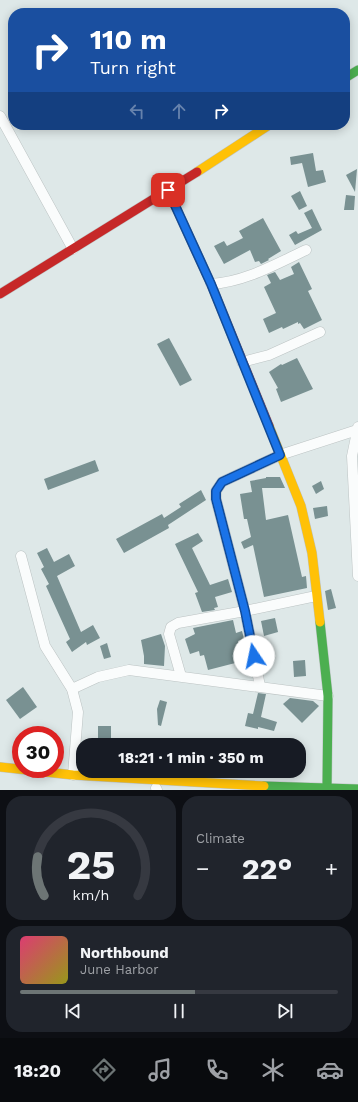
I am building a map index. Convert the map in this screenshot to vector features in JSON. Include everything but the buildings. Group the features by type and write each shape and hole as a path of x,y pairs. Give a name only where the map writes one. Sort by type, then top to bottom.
{"street":[{"path":"0,116 73,249"},
{"path":"0,294 168,190 261,130"},
{"path":"168,190 211,284 301,506 312,554 328,696 327,788"},
{"path":"211,284 226,283 256,274 306,250"},
{"path":"242,362 270,355 320,332"},
{"path":"260,686 245,611 216,499 216,491 222,482 280,455 358,428"},
{"path":"358,428 352,456 358,576"},
{"path":"21,556 45,646 72,689 78,712 73,775"},
{"path":"181,676 169,634 171,627 178,622 245,611 316,596"},
{"path":"72,689 98,677 129,670 328,696"},
{"path":"0,767 73,775 358,789"},
{"path":"0,775 181,790"}],"traffic: fast":[{"path":"350,75 358,70"},
{"path":"320,622 328,696 327,789"},
{"path":"264,786 358,789"}],"traffic: slow":[{"path":"197,172 261,130"},
{"path":"269,426 301,506 312,553 320,622"},
{"path":"0,767 73,775 264,786"}],"traffic: jam":[{"path":"0,294 197,172"},
{"path":"168,190 211,284 269,426"}],"route":[{"path":"168,190 211,284 280,455 222,482 216,491 216,499 245,611 254,656"}]}
